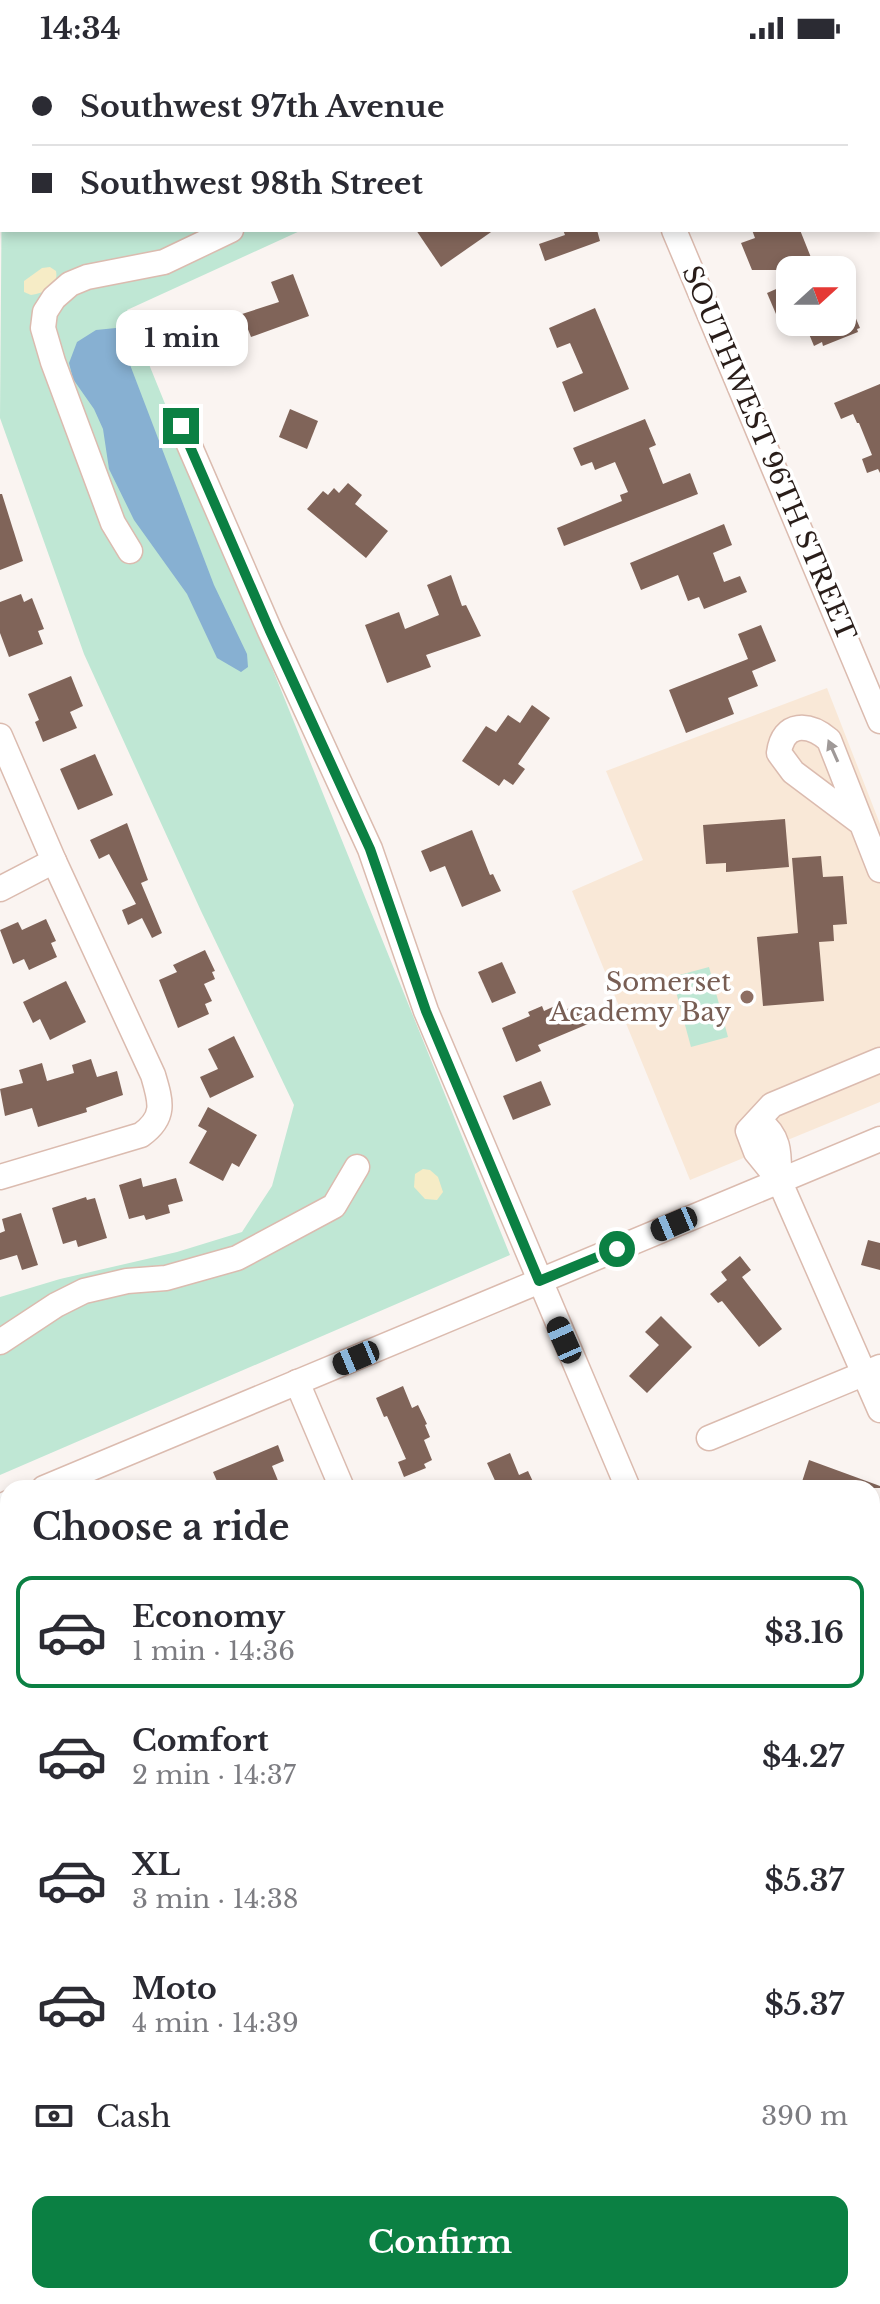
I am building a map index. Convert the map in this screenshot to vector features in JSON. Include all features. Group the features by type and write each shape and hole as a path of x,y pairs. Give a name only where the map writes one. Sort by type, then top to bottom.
{"street":[{"path":"130,551 113,523 53,362 43,328 45,312 54,298 70,284 100,274 164,262 227,232"},
{"name":"SOUTHWEST 96TH STREET","path":"675,232 880,721"},
{"path":"181,426 370,849 426,1011 625,1480"},
{"path":"0,736 124,1010 157,1089 160,1107 157,1119 141,1135 0,1177"},
{"path":"861,823 880,870"},
{"path":"0,889 54,861"},
{"path":"880,1060 772,1105 748,1131 756,1152 779,1180 872,1370 880,1410"},
{"path":"68,1480 880,1139"},
{"path":"0,1342 56,1305 91,1288 166,1278 237,1258 334,1206 357,1167"},
{"path":"709,1438 872,1370"},
{"path":"297,1382 339,1480"}],"shaded area":[{"name":"Somerset Academy Bay","path":"827,688 880,824 880,1102 690,1180 572,891 643,860 606,771"}],"green space":[{"path":"1,232 298,232 127,310 510,1255 0,1475 0,1297 60,1279 177,1252 242,1232 272,1186 294,1105 201,911 84,654 0,418"},
{"path":"709,967 728,1037 691,1047 672,977"}],"sand":[{"path":"50,267 56,271 56,276 50,288 31,295 24,292 24,281 42,268"},
{"path":"423,1169 430,1170 438,1177 443,1192 437,1200 425,1199 414,1187 415,1174"}],"water":[{"path":"116,328 214,585 247,654 248,667 241,672 217,658 187,594 134,520 109,469 103,429 94,409 73,379 69,363 77,342 96,330"}],"building":[{"path":"417,232 491,232 441,267"},
{"path":"564,232 598,232 600,241 545,261 539,244 565,235"},
{"path":"753,232 801,232 810,256 776,256 776,270 752,270 741,243 755,238"},
{"path":"293,274 309,316 251,337 242,314 279,302 271,282"},
{"path":"776,289 776,314 767,293"},
{"path":"595,308 629,389 574,412 562,382 583,373 570,343 557,348 549,328"},
{"path":"810,336 848,336 823,346 822,342 814,346"},
{"path":"880,384 880,473 878,469 867,473 862,459 872,455 859,423 853,414 841,419 834,403"},
{"path":"290,409 318,421 307,449 279,437"},
{"path":"645,419 656,445 649,448 663,484 690,473 698,494 564,546 557,528 622,501 620,495 628,492 615,462 595,470 592,462 581,466 573,448"},
{"path":"348,483 362,495 355,504 388,531 366,558 307,509 323,491 328,495 334,488 339,493"},
{"path":"0,494 23,561 0,570"},
{"path":"724,524 732,545 713,553 724,582 740,576 747,592 704,609 699,597 688,601 678,575 641,590 630,563"},
{"path":"451,575 462,606 466,605 481,636 426,655 431,667 387,683 365,625 399,612 405,629 439,615 427,585"},
{"path":"21,594 24,602 32,598 44,629 38,631 43,644 9,657 0,633 0,602"},
{"path":"761,625 776,661 752,671 758,686 728,698 734,714 686,733 669,690 748,659 738,634"},
{"path":"71,676 83,706 70,712 77,728 43,742 35,722 39,720 28,694"},
{"path":"532,705 550,718 518,764 525,769 513,785 504,779 499,786 462,761 486,726 496,732 508,715 520,723"},
{"path":"95,754 113,795 78,810 60,769"},
{"path":"785,819 789,867 726,872 726,863 706,864 703,825"},
{"path":"127,823 148,880 141,883 162,933 152,938 142,918 128,925 122,910 136,904 109,854 99,859 90,840"},
{"path":"472,830 490,875 493,874 501,891 462,907 445,866 430,872 421,851"},
{"path":"821,856 823,877 843,876 847,924 833,925 834,941 819,942 824,1001 763,1006 757,937 798,933 792,858"},
{"path":"46,919 56,941 51,943 57,957 29,970 24,959 13,964 0,930 18,922 22,930"},
{"path":"205,950 215,971 212,972 215,979 204,984 212,1001 205,1004 209,1014 178,1028 159,980 177,972 173,965"},
{"path":"502,962 516,993 492,1003 478,972"},
{"path":"66,981 86,1022 50,1040 40,1019 33,1023 23,1002"},
{"path":"579,1004 588,1024 538,1045 541,1051 516,1062 502,1028 530,1016 528,1012 542,1006 544,1011 557,1005 560,1012"},
{"path":"234,1036 254,1077 210,1098 200,1077 218,1069 208,1049"},
{"path":"91,1059 97,1077 117,1071 123,1095 86,1108 87,1112 38,1127 32,1108 5,1116 0,1089 23,1083 19,1070 42,1063 47,1081 74,1073 72,1065"},
{"path":"541,1081 551,1105 513,1120 503,1096"},
{"path":"208,1107 257,1135 239,1167 232,1163 223,1181 189,1163 207,1131 198,1126"},
{"path":"141,1178 143,1187 176,1178 183,1201 168,1205 170,1213 146,1220 144,1215 129,1219 119,1185"},
{"path":"86,1197 87,1200 95,1198 107,1238 78,1247 76,1240 63,1244 52,1208"},
{"path":"21,1213 38,1265 22,1270 17,1255 0,1260 0,1233 5,1231 2,1219"},
{"path":"868,1240 880,1243 880,1270 861,1265"},
{"path":"740,1256 751,1270 742,1277 782,1329 759,1347 722,1301 718,1303 710,1294 727,1280 721,1272"},
{"path":"661,1316 692,1347 647,1393 629,1376 659,1345 645,1332"},
{"path":"403,1386 412,1408 418,1405 427,1424 430,1437 424,1440 432,1460 424,1464 426,1468 404,1477 398,1462 406,1459 376,1398"},
{"path":"278,1445 284,1461 272,1466 278,1480 216,1480 213,1472"},
{"path":"510,1453 519,1475 528,1471 532,1480 495,1480 487,1463"},
{"path":"809,1460 864,1480 803,1480"}],"place":[{"name":"Somerset Academy Bay","path":"747,997"}],"route":[{"path":"181,426 370,849 426,1011 539,1281 617,1249"}]}
